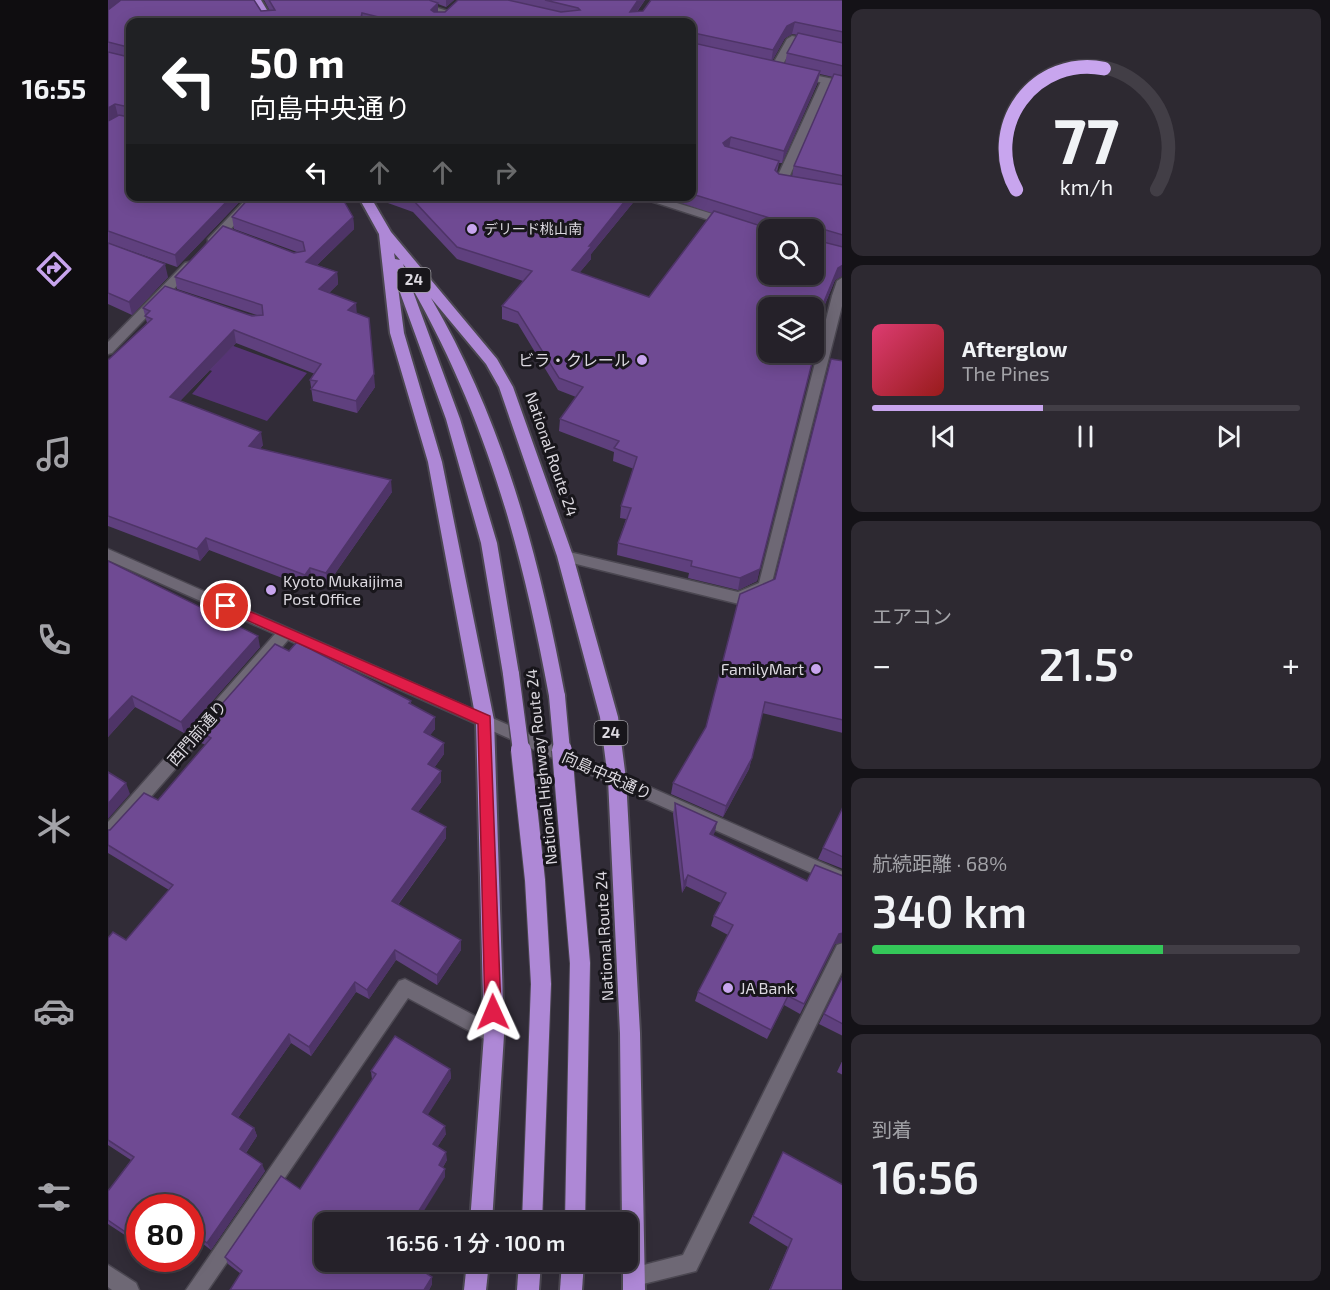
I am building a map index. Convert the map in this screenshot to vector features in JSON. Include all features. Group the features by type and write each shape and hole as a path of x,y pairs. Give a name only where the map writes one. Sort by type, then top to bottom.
{"highway":[{"path":"256,0 267,18"},
{"name":"National Highway Route 24","path":"367,201 443,327 497,447 544,622 557,696 580,963 575,1212"},
{"name":"National Highway Route 24","path":"385,234 460,442 489,543 511,674 528,804 540,950 539,1088 533,1212"},
{"name":"National Route 24","path":"385,234 497,370 506,387 564,556 609,717 617,779 630,1033 635,1283"},
{"name":"24","path":"385,234 397,333 435,462 485,720 494,1035 482,1212"},
{"path":"475,1290 477,1272"},
{"path":"528,1290 529,1272"},
{"path":"571,1290 572,1272"}],"street":[{"path":"401,0 452,10 443,18"},
{"path":"842,50 792,39 770,68 842,84"},
{"path":"802,186 781,182 782,169 826,81"},
{"path":"108,350 170,293 175,273 228,233 252,201"},
{"path":"656,201 758,232"},
{"path":"564,556 739,598 765,586 840,297"},
{"name":"向島中央通り","path":"108,554 842,880"},
{"name":"西門前通り","path":"108,834 286,632"},
{"path":"635,1283 689,1264 842,953"},
{"path":"196,1290 405,987 494,1035"},
{"path":"108,1275 129,1290"}],"shaded area":[{"path":"201,334 307,373 267,421 192,394 212,371 175,357"}],"building":[{"path":"121,0 254,0 261,11 275,10 269,0 429,0 438,3 431,10 445,12 458,0 508,0 561,12 580,10 545,0 638,0 630,12 643,11 651,0 842,0 842,32 795,22 787,26 773,50 696,33 696,18 383,18 362,13 361,18 126,18 126,46 108,42 108,10"},
{"path":"798,33 842,43 842,66 787,53"},
{"path":"696,44 820,71 784,151 731,137 723,143 725,146 779,161 775,170 779,174 842,185 842,235 824,229 824,219 773,219 696,195"},
{"path":"108,52 126,56 126,106 115,104 108,108"},
{"path":"834,74 842,76 842,176 794,166"},
{"path":"119,115 126,116 126,201 227,201 175,255 108,231 108,121"},
{"path":"246,201 344,201 353,217 306,262 337,272 319,289 356,303 348,310 369,318 374,374 356,401 311,389 317,381 310,380 321,364 234,330 170,397 261,432 249,446 391,480 326,573 310,568 305,575 206,538 197,549 108,516 108,360 152,319 145,316 150,311 143,308 165,286 252,316 263,315 262,305 175,277 223,226 294,253 305,251 303,242 232,217"},
{"path":"414,201 625,201 572,270 649,297 714,211 758,225 758,285 824,285 824,242 842,247 842,266 838,268 824,302 824,297 758,297 758,363 812,363 760,569 740,578 691,566 692,561 618,543 631,508 621,506 637,457 614,448 619,441 560,419 583,387 559,378 518,312 502,306 532,271 457,247"},
{"path":"108,243 165,264 129,302 108,293"},
{"path":"831,359 842,361 842,720 765,702 752,758 726,806 673,783 706,727 740,594 775,579"},
{"path":"108,561 258,636 181,722 132,696 108,721"},
{"path":"297,642 411,701 409,703 435,717 424,732 444,743 428,764 441,771 412,809 446,827 392,901 461,940 437,975 395,950 367,990 355,982 309,1047 289,1034 232,1114 254,1128 240,1149 262,1164 207,1243 204,1241 204,1194 126,1194 126,1232 108,1220 108,1191 134,1157 108,1140 108,938 113,932 126,940 173,885 108,845 108,830 144,793 158,800 211,738 198,731 275,644 289,651"},
{"path":"108,772 126,783 108,804"},
{"path":"675,803 717,822 710,834 807,881 815,865 842,876 842,933 839,934 804,1004 788,996 771,1030 698,992 733,925 714,916 726,893 688,875 684,883"},
{"path":"842,809 842,857 823,848"},
{"path":"842,978 842,1023 824,1014"},
{"path":"395,1036 450,1069 423,1112 445,1126 433,1144 446,1152 439,1165 445,1169 418,1212 314,1212 314,1272 424,1272 432,1277 424,1290 230,1290 242,1271 225,1257 281,1176 300,1189 376,1074 371,1071"},
{"path":"783,1152 842,1184 842,1290 770,1290 792,1239 753,1216"}],"place":[{"name":"デリード桃山南","path":"472,229"},
{"name":"ビラ・クレール","path":"642,360"},
{"name":"Kyoto Mukaijima Post Office","path":"271,590"},
{"name":"FamilyMart","path":"816,669"},
{"name":"JA Bank","path":"728,988"}],"route":[{"path":"226,606 485,720 493,1012"}]}
